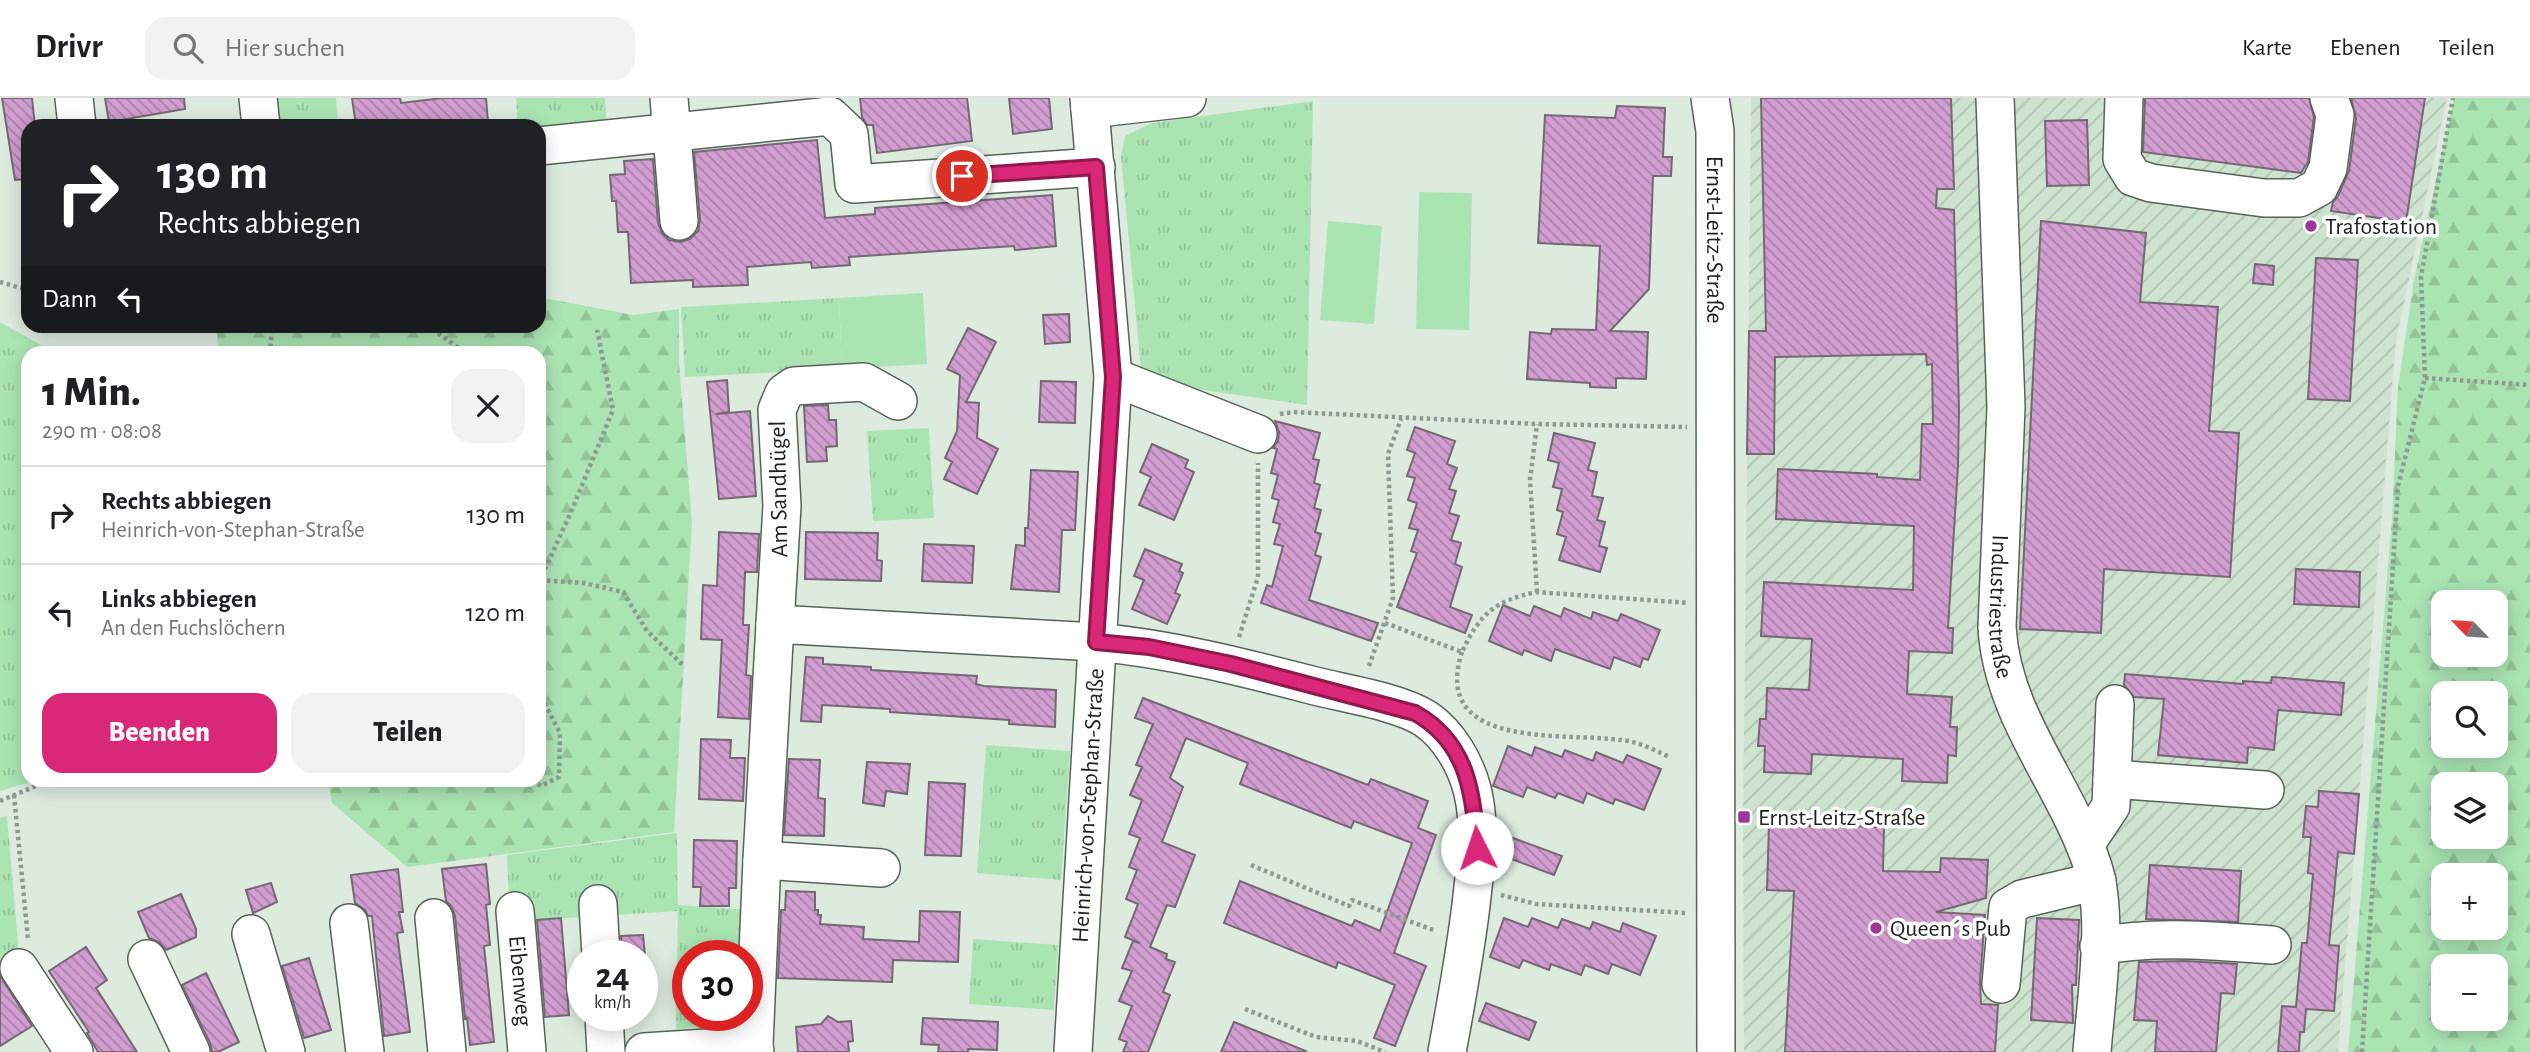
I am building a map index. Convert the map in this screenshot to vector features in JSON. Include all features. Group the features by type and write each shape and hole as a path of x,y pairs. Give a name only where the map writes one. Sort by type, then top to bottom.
{"street":[{"path":"74,98 76,119"},
{"path":"258,98 260,119"},
{"path":"1089,104 1187,98"},
{"name":"Ernst-Leitz-Straße","path":"1710,98 1715,131 1716,1052"},
{"name":"Industriestraße","path":"1995,98 2006,407 1998,649 2004,676 2016,708 2085,845 2097,881 2101,915 2092,1052"},
{"path":"2124,98 2122,159 2133,177 2151,183 2264,198 2299,198 2319,187 2328,168 2335,115 2329,98"},
{"name":"Heinrich-von-Stephan-Straße","path":"1073,1052 1113,377 1089,104"},
{"path":"546,144 671,115 830,116 849,134 854,184 1096,167"},
{"path":"671,115 679,222"},
{"path":"1113,377 1258,433"},
{"name":"Am Sandhügel","path":"755,1049 762,860 782,506 777,410 784,393 794,386 864,382 898,401"},
{"path":"775,624 1149,647 1231,664 1401,708 1421,716 1440,731 1465,769 1472,791 1477,848 1466,943 1447,1052"},
{"path":"2085,845 2111,806 2115,704"},
{"path":"2112,779 2265,790"},
{"path":"762,860 881,868"},
{"path":"2001,984 2008,907 2022,898 2097,881"},
{"path":"598,904 600,940"},
{"name":"Eibenweg","path":"515,911 527,1052"},
{"path":"434,918 447,1052"},
{"path":"349,923 365,1052"},
{"path":"251,934 286,1052"},
{"path":"2099,946 2134,939 2162,938 2272,944"},
{"path":"147,959 191,1052"},
{"path":"19,968 74,1052"},
{"path":"605,1031 606,1052"},
{"path":"644,1052 755,1049"}],"path":[{"path":"2362,1052 2398,486 2425,378 2421,277 2452,98"},
{"path":"0,282 21,288"},
{"path":"546,566 614,410 597,330"},
{"path":"438,333 456,346"},
{"path":"2425,378 2530,385"},
{"path":"1231,664 1258,577 1258,433 1265,419 1286,413 1537,424 1716,427"},
{"path":"1357,696 1394,598 1388,454 1401,419"},
{"path":"1537,424 1530,480 1537,592"},
{"path":"546,580 584,583 623,592 647,631 685,667"},
{"path":"1671,758 1642,744 1620,739 1519,732 1484,723 1466,709 1461,698 1458,668 1462,652 1474,630 1494,606 1520,595 1537,592 1716,605"},
{"path":"1385,624 1462,652"},
{"path":"546,706 560,733 559,778 546,784"},
{"path":"0,801 33,787"},
{"path":"14,795 30,950 19,968"},
{"path":"1251,865 1349,906 1352,900 1466,943"},
{"path":"1473,888 1536,904 1716,915"},
{"path":"1245,1009 1316,1037 1357,1041 1385,1052"}],"shaded area":[{"path":"1751,98 2447,98 2396,341 2338,1052 1744,1052 1743,828"}],"green space":[{"path":"265,98 336,98 338,119 267,119"},
{"path":"516,98 605,98 607,128 546,132 546,119 518,119"},
{"path":"2454,98 2530,98 2530,1052 2348,1052 2392,518 2398,387 2414,280"},
{"path":"1313,101 1307,405 1142,381 1121,156 1125,136 1152,123"},
{"path":"1419,192 1472,193 1469,330 1416,329"},
{"path":"1328,221 1382,226 1374,324 1320,320"},
{"path":"923,293 927,364 842,369 839,298"},
{"path":"546,298 633,315 679,309 679,363 692,522 674,832 407,867 332,803 329,787 546,787 546,346 218,346 217,333 546,333"},
{"path":"839,298 842,369 685,377 681,307"},
{"path":"0,322 42,346 21,346 21,785 0,791"},
{"path":"929,428 934,518 873,521 867,431"},
{"path":"986,745 1070,751 1061,880 977,873"},
{"path":"7,816 19,955 0,968 0,818"},
{"path":"677,833 678,905 749,910 748,940 678,940 678,911 521,921 509,904 507,855"},
{"path":"973,939 1058,945 1054,1010 969,1004"}],"building":[{"path":"2,98 32,98 34,119 21,119 21,180 15,180"},
{"path":"105,98 184,98 185,109 127,119 108,119"},
{"path":"352,98 400,98 401,103 443,98 486,98 488,119 355,119"},
{"path":"860,98 967,98 972,141 877,153 873,125 867,125 862,117"},
{"path":"1009,98 1049,98 1052,129 1013,134"},
{"path":"1761,98 1951,98 1954,189 1937,189 1936,208 1954,210 1959,410 1948,628 1953,628 1952,653 1909,651 1907,694 1952,697 1950,727 1957,727 1956,756 1948,755 1947,783 1902,781 1903,759 1812,754 1811,774 1764,772 1765,746 1758,746 1760,719 1766,719 1767,688 1809,690 1812,639 1761,636 1764,582 1913,590 1914,526 1776,519 1778,469 1877,474 1877,477 1920,480 1922,424 1933,424 1932,364 1927,365 1926,354 1775,357 1774,454 1747,454 1749,331 1766,331"},
{"path":"2145,98 2309,98 2314,117 2308,162 2301,173 2143,152"},
{"path":"2351,98 2425,98 2406,222 2331,211 2349,171 2356,118"},
{"path":"1617,106 1665,108 1663,157 1672,157 1671,176 1653,176 1649,289 1610,331 1648,332 1646,379 1616,378 1616,388 1590,387 1590,383 1527,379 1530,332 1551,334 1552,329 1596,330 1600,246 1538,243 1545,115 1615,118"},
{"path":"2087,120 2089,185 2047,186 2045,121"},
{"path":"817,140 825,218 875,214 875,208 1052,195 1056,246 1015,250 1014,246 849,257 850,265 812,268 811,262 747,267 748,285 693,287 693,280 631,283 628,232 618,232 616,201 612,201 610,175 625,174 624,161 653,159 658,223 669,240 681,242 690,239 698,231 700,220 694,152"},
{"path":"2041,221 2146,233 2140,302 2218,307 2209,431 2239,433 2230,577 2104,569 2101,633 2020,629"},
{"path":"2316,258 2358,260 2350,401 2308,399"},
{"path":"2255,264 2274,266 2273,285 2253,283"},
{"path":"1069,314 1070,342 1045,344 1043,315"},
{"path":"968,328 996,342 966,402 979,403 977,438 998,449 977,494 944,479 952,462 945,458 957,431 960,375 947,369"},
{"path":"727,380 729,412 716,414 750,411 756,496 719,499 707,382"},
{"path":"1041,381 1076,382 1075,423 1039,422"},
{"path":"828,405 829,420 836,420 837,446 826,447 827,461 807,462 804,406"},
{"path":"1275,421 1320,433 1313,459 1319,460 1314,483 1320,485 1314,508 1321,510 1315,532 1321,534 1315,555 1321,557 1309,600 1378,623 1371,641 1261,603 1267,585 1272,587 1283,546 1274,544 1280,524 1273,522 1279,500 1272,498 1278,475 1271,473 1277,449 1273,448 1278,441 1279,432"},
{"path":"1415,427 1455,441 1447,464 1457,468 1449,489 1456,491 1449,513 1459,516 1451,540 1461,543 1455,564 1462,567 1450,607 1472,615 1465,633 1397,607 1417,553 1411,551 1418,530 1409,528 1417,503 1408,500 1415,478 1407,476 1415,453 1407,450"},
{"path":"1554,433 1595,443 1588,470 1597,472 1592,496 1603,498 1597,520 1605,522 1599,546 1607,548 1600,572 1559,560 1566,537 1557,534 1563,512 1557,510 1562,489 1553,487 1559,463 1548,460"},
{"path":"1152,444 1188,460 1185,468 1194,472 1174,520 1139,505 1151,477 1140,472"},
{"path":"1031,470 1078,472 1075,530 1062,530 1059,592 1011,589 1016,545 1025,546"},
{"path":"719,532 759,534 757,572 745,572 743,625 749,625 746,675 751,676 749,719 718,717 722,640 701,639 703,585 717,586"},
{"path":"806,532 878,533 877,560 882,561 881,581 805,579"},
{"path":"924,544 974,546 972,583 922,581"},
{"path":"1145,549 1182,564 1179,571 1183,573 1175,593 1180,595 1167,624 1132,609 1144,580 1134,576"},
{"path":"2296,569 2360,572 2359,607 2294,604"},
{"path":"1503,605 1530,616 1534,606 1561,617 1564,608 1591,619 1593,612 1618,621 1621,614 1660,630 1648,660 1643,658 1640,667 1614,657 1610,669 1555,649 1551,661 1524,650 1522,655 1489,641"},
{"path":"806,657 823,658 823,664 871,667 871,670 977,676 976,684 984,686 1056,690 1055,727 1009,724 1009,720 822,705 821,722 801,721"},
{"path":"2125,674 2243,684 2243,681 2271,683 2272,677 2344,683 2341,715 2278,710 2274,750 2248,747 2247,763 2158,755 2164,699 2134,697 2124,685"},
{"path":"1143,698 1368,785 1371,779 1428,801 1418,828 1436,835 1394,953 1426,966 1395,1046 1374,1038 1395,985 1338,962 1336,968 1224,923 1240,881 1352,926 1355,920 1380,931 1412,843 1354,821 1351,828 1240,784 1248,763 1186,738 1170,778 1183,787 1162,842 1195,855 1175,907 1167,905 1150,947 1167,954 1166,959 1175,962 1163,992 1170,995 1148,1052 1123,1052 1127,1042 1119,1039 1132,1006 1119,1001 1132,971 1122,968 1133,941 1140,943 1125,937 1138,904 1126,899 1137,870 1129,867 1140,838 1129,834 1142,800 1130,795 1142,767 1136,765 1153,724 1135,718"},
{"path":"701,739 731,740 730,758 745,758 743,801 699,799"},
{"path":"1508,746 1532,756 1535,747 1562,757 1565,750 1593,761 1596,752 1623,763 1627,755 1661,769 1644,810 1615,799 1613,804 1587,793 1583,803 1558,793 1555,798 1527,787 1523,797 1493,786"},
{"path":"789,759 820,760 818,798 825,799 824,836 784,835"},
{"path":"867,762 910,764 907,794 886,791 884,806 863,803"},
{"path":"929,782 965,784 961,856 925,855"},
{"path":"2319,791 2359,794 2354,854 2338,852 2329,945 2339,946 2334,1011 2306,1009 2304,1032 2300,1032 2299,1052 2278,1052 2282,1006 2296,1007 2302,943 2307,943 2313,874 2308,873 2311,837 2303,837 2306,806 2318,807"},
{"path":"1769,825 1884,827 1883,871 1940,872 1941,858 1988,860 1986,898 1936,912 1985,915 1981,1004 1998,1005 1995,1052 1785,1052 1794,891 1767,890"},
{"path":"1513,838 1562,856 1554,875 1506,857"},
{"path":"694,840 737,841 736,888 729,888 729,906 700,906 701,887 693,887"},
{"path":"486,864 490,945 484,946 494,1042 470,1045 455,916 446,901 442,869"},
{"path":"2150,865 2241,871 2238,922 2146,919"},
{"path":"398,869 403,912 399,912 403,932 397,933 410,1032 384,1036 372,916 368,916 365,910 355,903 351,875"},
{"path":"271,883 277,902 253,913 246,890"},
{"path":"786,891 815,892 815,910 821,915 820,924 864,927 863,939 919,942 920,911 960,912 958,962 893,960 892,982 778,978 781,910 785,910"},
{"path":"181,894 196,929 196,937 166,950 159,942 149,938 138,912"},
{"path":"561,918 567,1015 545,1017 537,920"},
{"path":"1504,918 1528,927 1532,918 1558,928 1562,919 1590,929 1593,922 1620,932 1623,923 1656,936 1640,975 1612,964 1608,974 1585,965 1581,975 1551,964 1549,970 1523,960 1519,968 1490,957"},
{"path":"2037,918 2079,920 2076,985 2072,985 2073,1023 2031,1020"},
{"path":"643,935 643,940 621,940 621,936"},
{"path":"86,947 107,980 96,988 137,1052 98,1052 87,1033 89,1032 49,971"},
{"path":"309,958 331,1030 304,1038 282,966"},
{"path":"2139,962 2237,964 2234,994 2221,993 2216,1052 2155,1052 2157,1021 2134,1020"},
{"path":"206,973 239,1042 218,1052 212,1052 182,985"},
{"path":"0,975 32,1026 0,1046"},
{"path":"1486,1003 1536,1022 1529,1040 1479,1021"},
{"path":"828,1016 838,1022 851,1021 853,1041 848,1042 849,1052 798,1052 796,1027 821,1024"},
{"path":"923,1018 998,1022 997,1050 938,1052 939,1045 921,1044"},
{"path":"1234,1022 1306,1051 1221,1052"}],"place":[{"name":"Trafostation","path":"2311,226"},
{"name":"Ernst-Leitz-Straße","path":"1744,817"},
{"name":"Queen´s Pub","path":"1876,928"}],"route":[{"path":"962,176 1096,167 1113,377 1096,642 1149,647 1231,664 1415,713 1440,731 1465,769 1472,791 1477,848"}]}
